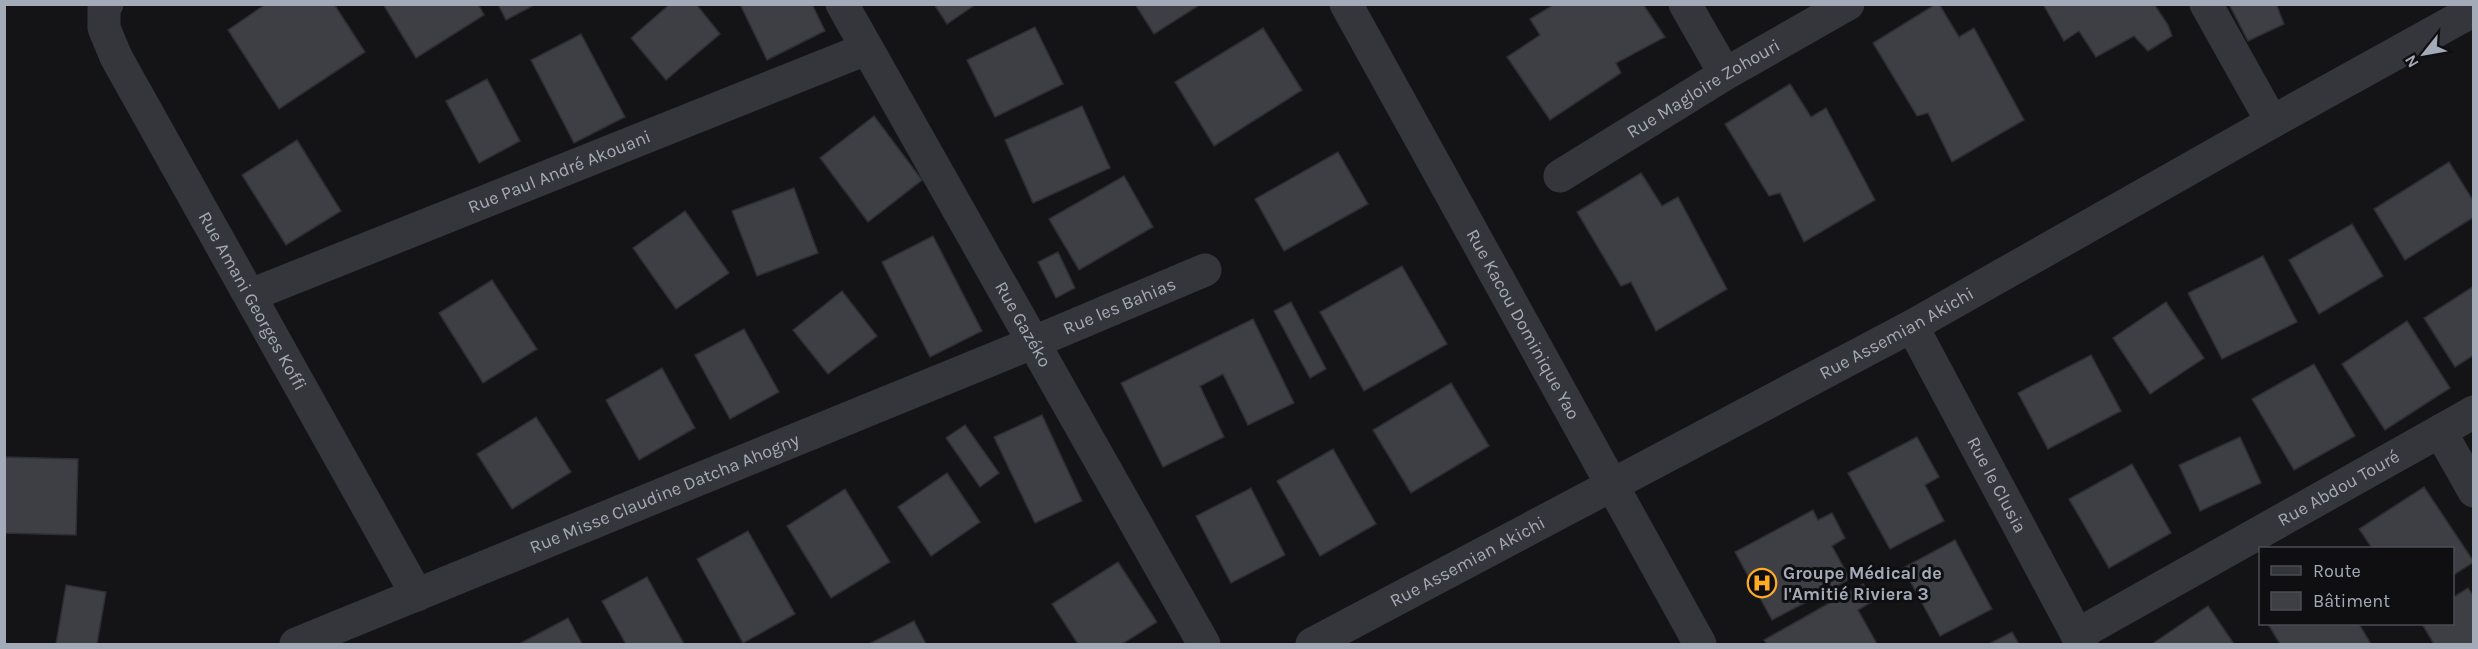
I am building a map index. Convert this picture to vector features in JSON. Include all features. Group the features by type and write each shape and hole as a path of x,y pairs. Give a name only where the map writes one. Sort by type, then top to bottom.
{"street":[{"name":"Rue Amani Georges Koffi","path":"107,4 104,8 104,28 116,57 417,595"},
{"name":"Rue Gazéko","path":"842,4 1204,645"},
{"name":"Rue Kacou Dominique Yao","path":"1346,4 1700,645"},
{"path":"1686,4 1725,74"},
{"name":"Rue Magloire Zohouri","path":"1560,176 1725,74 1848,4"},
{"path":"2206,4 2272,122"},
{"name":"Rue Assemian Akichi","path":"1312,645 1912,326 2474,10"},
{"name":"Rue Paul André Akouani","path":"251,295 866,49"},
{"name":"Rue les Bahias","path":"1032,343 1205,270"},
{"name":"Rue le Clusia","path":"1912,326 2079,640"},
{"name":"Rue Misse Claudine Datcha Ahogny","path":"296,645 1032,343"},
{"name":"Rue Abdou Touré","path":"2079,640 2474,412"},
{"path":"2440,431 2474,491"}],"building":[{"path":"266,4 334,4 365,52 279,109 228,30"},
{"path":"383,4 478,4 484,15 416,58"},
{"path":"498,4 536,4 506,20"},
{"path":"670,4 696,4 720,34 666,80 631,38"},
{"path":"740,4 812,4 825,31 767,60"},
{"path":"934,4 976,4 947,24"},
{"path":"1135,4 1201,4 1154,34"},
{"path":"1555,4 1643,4 1665,37 1616,63 1621,73 1550,120 1507,57 1540,35 1530,19"},
{"path":"1939,4 1959,37 1974,28 2024,120 1952,162 1928,113 1917,116 1873,43"},
{"path":"2043,4 2154,4 2168,25 2172,36 2148,51 2134,36 2096,57 2079,31 2064,41"},
{"path":"2229,4 2280,4 2277,6 2284,24 2248,41"},
{"path":"1035,27 1063,84 995,117 967,60"},
{"path":"1263,28 1302,90 1214,146 1175,82"},
{"path":"581,34 625,117 574,143 531,60"},
{"path":"487,79 520,141 479,163 446,101"},
{"path":"1790,84 1811,117 1826,108 1875,200 1804,242 1780,193 1769,196 1725,124"},
{"path":"1082,106 1110,168 1033,203 1005,140"},
{"path":"874,116 922,180 868,222 820,158"},
{"path":"297,140 341,211 286,245 242,175"},
{"path":"1338,152 1368,204 1284,251 1255,199"},
{"path":"2449,162 2474,202 2474,217 2405,260 2374,209"},
{"path":"1641,173 1662,206 1678,197 1727,289 1656,331 1631,282 1621,286 1577,212"},
{"path":"1124,176 1153,227 1079,270 1049,219"},
{"path":"794,188 818,253 757,276 732,211"},
{"path":"685,211 729,273 676,309 633,248"},
{"path":"2352,224 2383,276 2319,314 2289,260"},
{"path":"933,236 982,331 930,357 882,262"},
{"path":"1058,252 1075,288 1056,298 1038,262"},
{"path":"2263,256 2297,322 2222,359 2188,293"},
{"path":"1402,266 1447,344 1364,391 1320,312"},
{"path":"492,280 537,349 483,383 439,313"},
{"path":"2474,286 2474,355 2455,367 2424,318"},
{"path":"842,291 877,336 828,374 793,330"},
{"path":"1291,302 1326,369 1310,378 1274,311"},
{"path":"2166,302 2204,358 2150,394 2113,338"},
{"path":"1253,319 1294,403 1248,425 1223,374 1200,386 1224,437 1163,467 1121,383"},
{"path":"2407,321 2450,388 2385,430 2342,364"},
{"path":"744,329 779,392 730,419 695,355"},
{"path":"2091,355 2121,411 2048,449 2018,393"},
{"path":"2314,364 2355,436 2294,470 2252,399"},
{"path":"662,368 695,428 639,460 606,400"},
{"path":"1451,383 1489,446 1411,493 1373,430"},
{"path":"1042,415 1082,501 1035,523 994,437"},
{"path":"536,417 571,472 512,509 477,454"},
{"path":"965,425 999,473 980,487 946,438"},
{"path":"1917,437 1939,477 1925,485 1944,521 1890,549 1848,473"},
{"path":"2240,437 2261,483 2200,511 2179,465"},
{"path":"1333,449 1376,524 1320,556 1277,481"},
{"path":"4,457 78,459 76,535 4,533"},
{"path":"2132,464 2171,533 2109,568 2069,499"},
{"path":"947,473 980,522 931,556 898,507"},
{"path":"2424,487 2474,562 2454,575 2454,547 2371,547 2359,529"},
{"path":"1251,488 1285,555 1231,583 1196,516"},
{"path":"845,489 890,562 831,598 787,526"},
{"path":"1813,510 1818,520 1832,513 1845,538 1832,546 1850,579 1772,620 1735,552"},
{"path":"748,531 795,614 743,643 697,559"},
{"path":"1955,540 1992,609 1940,636 1903,568"},
{"path":"1118,562 1157,622 1122,644 1078,644 1052,604"},
{"path":"647,577 684,644 626,644 602,601"},
{"path":"1863,584 1873,601 1858,610 1877,644 1767,644 1764,640"},
{"path":"66,585 106,592 97,644 56,644"},
{"path":"2468,588 2474,597 2474,644 2434,644 2423,625 2454,625 2454,597"},
{"path":"2208,606 2234,644 2152,644"},
{"path":"568,618 582,644 519,644"},
{"path":"914,621 926,644 869,644"},
{"path":"2269,625 2360,625 2371,644 2280,644"},
{"path":"2012,632 2019,644 1989,644"}],"place":[{"name":"Groupe Médical de l'Amitié Riviera 3","path":"1762,583"}]}
